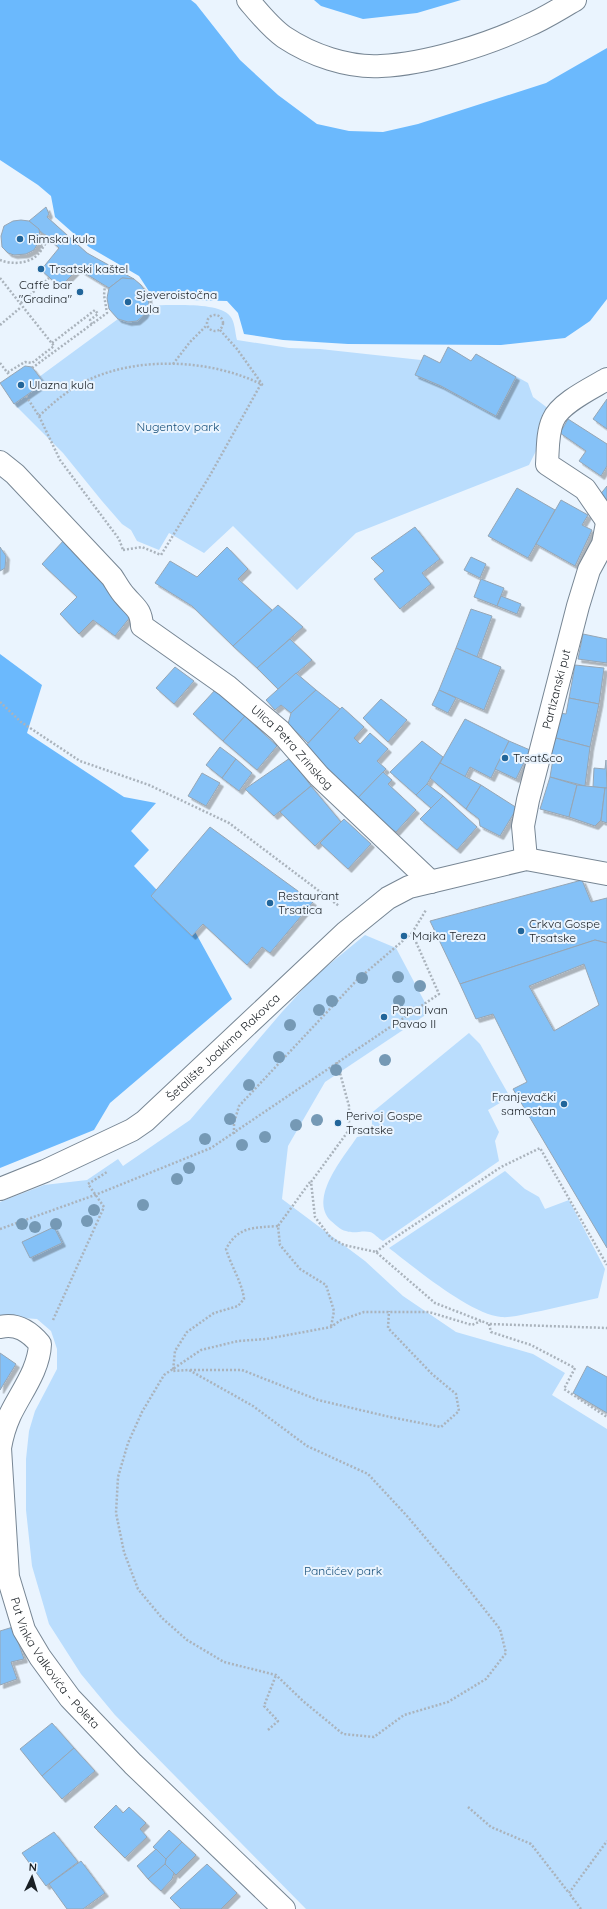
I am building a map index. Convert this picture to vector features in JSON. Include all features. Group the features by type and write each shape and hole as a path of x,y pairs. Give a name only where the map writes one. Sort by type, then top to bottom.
{"street":[{"path":"248,0 272,27 301,46 332,60 346,63 381,66 428,58 464,49 526,27 575,0"},
{"name":"Partizanski put","path":"526,859 523,826 528,800 588,570 605,545 607,522 584,489 547,464 553,420 560,411 575,398 607,379"},
{"path":"0,462 15,474 112,578 119,588"},
{"name":"Ulica Petra Zrinskog","path":"119,588 124,596 136,606 141,616 142,626 227,686 280,731 319,776 430,882"},
{"path":"526,859 607,874"},
{"name":"Šetalište Joakima Rakovca","path":"0,1189 45,1171 132,1130 145,1121 359,921 388,898 409,887 526,859"},
{"name":"Put Vinka Valkovića - Poleta","path":"0,1327 8,1325 20,1328 31,1334 40,1344 38,1361 10,1415 4,1429 0,1448 8,1577 24,1630 40,1657 70,1698 133,1764 284,1909"}],"path":[{"path":"38,254 45,234"},
{"path":"0,260 6,263 17,263 32,259 38,254 49,238"},
{"path":"0,278 54,346 32,363 26,362 8,372"},
{"path":"21,303 49,278"},
{"path":"32,368 107,312 104,295 105,285"},
{"path":"0,325 20,308"},
{"path":"52,343 95,310 98,314 90,320 92,324"},
{"path":"173,364 190,342 207,325 208,320 211,317 219,316 223,322 220,330"},
{"path":"207,325 213,331 220,330"},
{"path":"220,330 244,358 262,385 261,384"},
{"path":"0,363 10,376"},
{"path":"39,416 59,398 72,389 106,374 143,366 173,364 218,370 261,384"},
{"path":"124,550 142,547 161,555 209,477 261,384"},
{"path":"26,396 39,416 60,460 119,539 124,550 119,588"},
{"path":"0,702 21,722 80,761 149,785 229,823 359,921"},
{"path":"234,1134 234,1123 239,1106 357,980 412,933 427,908"},
{"path":"0,1229 95,1195 211,1148 234,1134 337,1062 439,994 412,933"},
{"path":"331,1327 334,1311 326,1285 300,1269 280,1245 278,1226 349,1130 349,1106 337,1062"},
{"path":"376,1252 390,1240 502,1167 540,1148 607,1264"},
{"path":"311,1182 315,1217 331,1238 344,1245 376,1252 435,1303 489,1324 607,1328"},
{"path":"52,1321 104,1207 88,1184"},
{"path":"173,1371 175,1351 187,1332 214,1313 238,1306 244,1300 243,1290 230,1262 226,1249 231,1240 242,1230 278,1226"},
{"path":"189,1370 254,1406 307,1446 368,1474 407,1516 500,1629 506,1653 486,1679 448,1702 404,1715 374,1737 343,1734 303,1701 276,1675 224,1662 187,1640 162,1618 138,1589 124,1552 116,1513 118,1477 128,1443 142,1412 164,1376 201,1350 238,1341 266,1339 331,1327 341,1320 364,1312 429,1312 472,1325 481,1321"},
{"path":"173,1371 242,1370 318,1400 441,1427 459,1411 456,1394 432,1374 388,1328 389,1312"},
{"path":"489,1324 491,1332 531,1345 575,1368 564,1389 607,1417"},
{"path":"268,1730 278,1721 264,1706 276,1675"},
{"path":"468,1807 491,1827 531,1844 581,1909"},
{"path":"569,1893 607,1841"}],"green space":[{"name":"Nugentov park","path":"149,305 192,305 215,308 224,311 232,318 237,340 289,348 320,349 421,360 424,355 440,363 448,347 471,361 476,354 528,383 533,397 549,409 538,447 529,465 356,533 297,590 233,526 204,553 169,533 159,550 137,541 131,530 122,524 63,453 14,404 43,383 39,377 118,319 129,322 137,320 143,315"},
{"name":"Pančićev park","path":"365,935 396,948 430,1012 325,1082 288,1146 282,1199 365,1261 403,1296 456,1332 533,1354 565,1373 552,1395 607,1429 607,1909 306,1909 115,1715 81,1674 49,1624 32,1566 26,1510 26,1459 29,1431 35,1411 57,1369 57,1349 51,1331 37,1319 7,1317 0,1319 0,1202 44,1185 87,1180 118,1159 123,1166 190,1120 282,1012 315,976"},
{"path":"469,1033 480,1044 510,1097 488,1110 499,1132 495,1141 499,1161 383,1241 370,1232 349,1232 340,1228 331,1221 325,1212 324,1201 326,1190 330,1178 337,1166 357,1137 363,1136 372,1127 372,1121 369,1115"},
{"path":"505,1171 525,1189 539,1197 545,1209 569,1200 605,1269 598,1298 516,1316 501,1317 488,1314 474,1308 443,1289 389,1248"}],"shaded area":[{"path":"0,0 191,0 196,4 240,60 278,95 317,124 349,131 383,132 418,124 546,83 607,48 607,299 590,321 565,338 501,345 348,344 283,340 244,334 238,313 227,301 154,299 139,276 89,247 55,217 51,196 38,185 0,160"},
{"path":"314,0 461,0 417,13 363,19 321,6"},
{"path":"0,654 42,685 27,733 124,797 156,803 131,831 149,850 134,866 193,928 232,999 110,1103 94,1130 0,1168"}],"building":[{"path":"46,207 49,214 47,217 87,253 134,279 122,278 109,288 78,269 60,287 41,270 59,248 29,221"},
{"name":"Rimska kula","path":"13,221 29,221 39,229 40,236 34,250 26,254 14,255 8,253 2,247 1,236 4,226"},
{"name":"Sjeveroistočna kula","path":"122,278 134,279 141,285 148,295 149,305 144,315 137,321 128,322 118,319 109,309 107,298 109,288"},
{"path":"448,347 471,361 476,354 516,377 496,416 441,386 415,375 424,355 440,363"},
{"name":"Ulazna kula","path":"25,366 32,367 44,383 14,404 0,383"},
{"path":"607,399 607,429 593,419"},
{"path":"568,419 607,444 607,466 601,476 579,461 586,451 560,433"},
{"path":"607,486 607,503 599,496"},
{"path":"517,488 555,510 528,558 488,536"},
{"path":"561,500 588,515 582,525 592,530 575,566 536,544"},
{"path":"415,527 440,559 422,573 431,584 400,609 374,579 384,571 371,558"},
{"path":"65,539 135,611 115,636 93,620 79,634 60,614 77,597 42,564"},
{"path":"0,547 6,556 5,568 0,571"},
{"path":"227,547 248,569 238,579 272,610 233,646 192,606 155,583 170,561 197,577"},
{"path":"471,557 486,564 480,578 464,570"},
{"path":"481,579 504,588 497,606 474,597"},
{"path":"501,596 521,604 517,614 497,606"},
{"path":"278,605 303,627 257,668 233,646"},
{"path":"471,609 492,616 477,657 456,648"},
{"path":"583,634 607,639 607,663 578,659"},
{"path":"290,639 312,660 278,689 257,668"},
{"path":"456,648 501,667 484,710 439,690"},
{"path":"575,665 604,668 599,704 569,698"},
{"path":"175,667 194,681 174,704 156,688"},
{"path":"296,673 316,690 291,713 281,705 275,710 266,700"},
{"path":"216,689 245,716 223,741 193,714"},
{"path":"316,690 340,709 308,743 288,724 291,713"},
{"path":"439,690 456,698 448,713 432,705"},
{"path":"569,698 599,704 590,747 552,737 560,713 566,714"},
{"path":"381,699 407,720 388,742 363,718"},
{"path":"342,707 364,727 354,738 360,744 370,733 388,749 377,761 386,769 353,803 301,751"},
{"path":"245,716 277,746 257,770 223,741"},
{"path":"465,719 509,741 491,778 470,767 465,777 440,763"},
{"path":"552,737 590,747 585,786 550,777 553,759 547,757"},
{"path":"422,741 443,757 427,784 416,795 390,772"},
{"path":"509,741 530,750 516,779 495,769"},
{"path":"220,747 236,759 222,778 206,765"},
{"path":"290,758 311,786 274,816 245,789"},
{"path":"236,759 252,773 239,791 222,778"},
{"path":"606,760 607,788 593,787 594,768 605,769"},
{"path":"440,763 481,785 466,809 430,778"},
{"path":"383,772 392,780 388,784 416,810 396,832 353,803"},
{"path":"202,773 220,783 206,806 188,796"},
{"path":"550,777 577,785 569,817 540,809"},
{"path":"427,784 443,796 431,808 416,795"},
{"path":"481,785 517,808 500,836 480,826 479,819 466,809"},
{"path":"577,785 605,788 601,820 595,826 569,817"},
{"path":"311,786 341,822 315,846 280,812"},
{"path":"605,788 607,788 607,823 601,821"},
{"path":"443,796 477,827 457,850 420,819"},
{"path":"344,819 371,844 348,869 320,843"},
{"path":"210,827 313,902 270,953 262,947 247,965 203,924 192,936 151,896"},
{"name":"Crkva Gospe Trsatske","path":"582,880 591,902 607,898 607,943 595,940 460,984 430,921"},
{"name":"Franjevački samostan","path":"595,940 607,943 607,1248 513,1089 527,1082 493,1014 476,1019 460,984","holes":["584,964 599,1005 554,1031 529,986"]},
{"path":"54,1227 62,1243 30,1258 22,1242"},
{"path":"0,1353 16,1364 0,1390"},
{"path":"587,1366 607,1377 607,1413 573,1393"},
{"path":"13,1627 24,1659 11,1662 17,1679 0,1685 0,1631"},
{"path":"52,1723 74,1748 42,1776 20,1749"},
{"path":"74,1748 95,1771 62,1799 42,1776"},
{"path":"116,1805 123,1813 129,1807 146,1823 140,1829 147,1837 125,1858 94,1827"},
{"path":"169,1830 182,1842 166,1859 153,1847"},
{"path":"54,1832 78,1862 46,1886 22,1853"},
{"path":"182,1842 196,1855 176,1875 165,1864 166,1859"},
{"path":"156,1849 166,1859 165,1864 148,1879 137,1866"},
{"path":"81,1861 105,1893 83,1909 67,1909 49,1884"},
{"path":"165,1864 174,1873 172,1879 161,1891 148,1879"},
{"path":"207,1864 237,1893 221,1909 181,1909 170,1898"}],"place":[{"name":"Rimska kula","path":"20,239"},
{"name":"Trsatski kaštel","path":"41,269"},
{"name":"Caffe bar \"Gradina\"","path":"80,292"},
{"name":"Sjeveroistočna kula","path":"128,302"},
{"name":"Ulazna kula","path":"21,385"},
{"name":"Trsat&co","path":"505,758"},
{"name":"Restaurant Trsatica","path":"270,903"},
{"name":"Crkva Gospe Trsatske","path":"521,931"},
{"name":"Majka Tereza","path":"404,936"},
{"name":"Papa Ivan Pavao II","path":"384,1017"},
{"name":"Franjevački samostan","path":"564,1104"},
{"name":"Perivoj Gospe Trsatske","path":"338,1123"}]}
